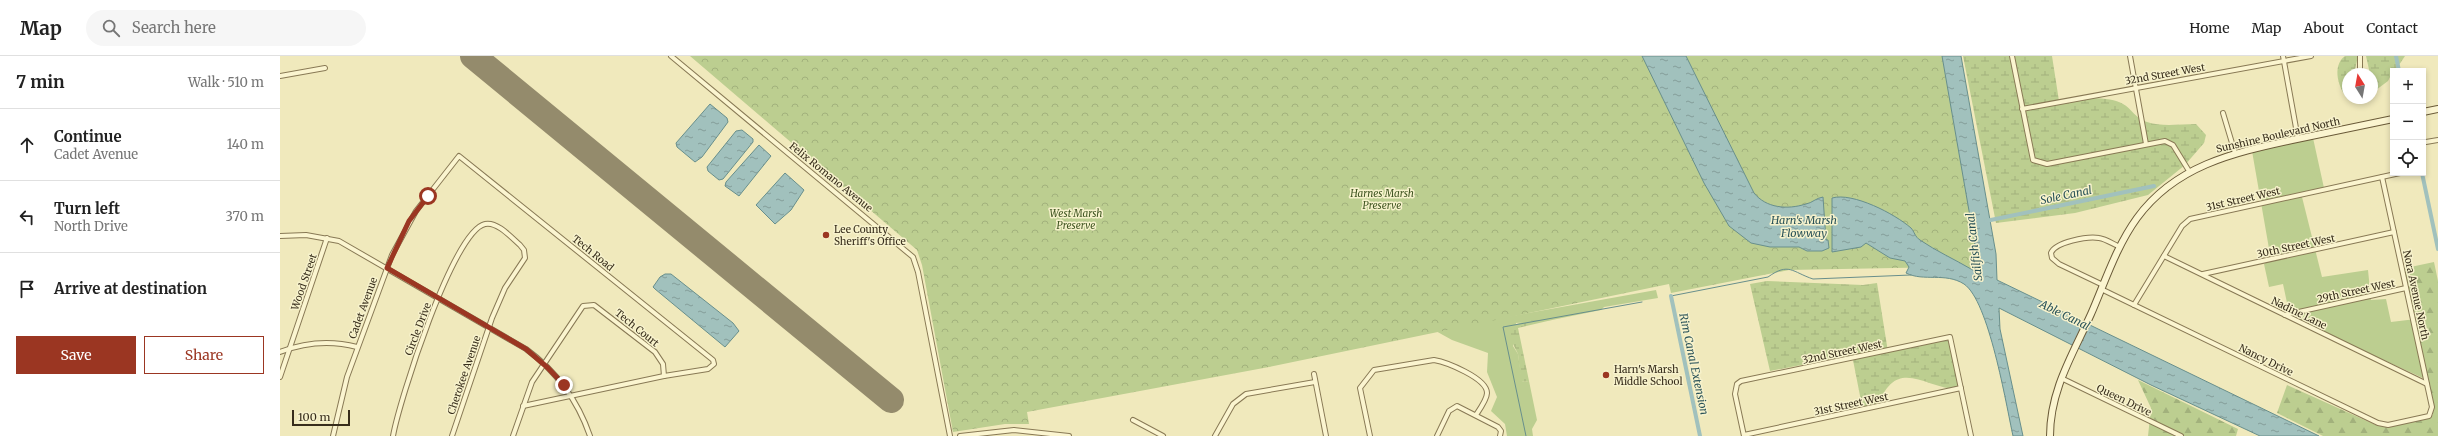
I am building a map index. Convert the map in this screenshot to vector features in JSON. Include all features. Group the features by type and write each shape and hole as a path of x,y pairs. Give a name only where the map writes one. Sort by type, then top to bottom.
{"street":[{"name":"Felix Romano Avenue","path":"671,56 913,257 918,272 950,436"},
{"path":"2012,56 2034,160 2047,164 2146,144 2169,142 2173,145 2189,171"},
{"path":"2130,56 2146,144"},
{"name":"32nd Street West","path":"2022,109 2284,58 2312,56"},
{"path":"2360,56 2360,68"},
{"path":"2284,58 2298,139"},
{"path":"280,76 325,68"},
{"path":"2426,111 2438,109"},
{"path":"2223,113 2235,153"},
{"name":"Sunshine Boulevard North","path":"2050,436 2051,411 2061,378 2120,247 2132,226 2153,198 2189,171 2235,153 2390,120"},
{"path":"2426,142 2438,140"},
{"name":"Cadet Avenue","path":"333,436 342,394 387,268 416,211 459,156"},
{"name":"Tech Road","path":"459,156 711,357 714,364 708,368 664,376"},
{"name":"31st Street West","path":"2134,305 2182,226 2190,219 2390,175"},
{"name":"Nora Avenue North","path":"2382,177 2432,407 2429,416"},
{"name":"Circle Drive","path":"393,436 407,381 438,297 456,258 479,226 492,224 512,239"},
{"name":"30th Street West","path":"2202,274 2394,232"},
{"path":"280,236 306,235 339,241 489,326 526,349 544,363 570,395 590,436"},
{"name":"Wood Street","path":"280,377 327,238"},
{"name":"Nancy Drive","path":"2120,247 2094,238 2060,244 2053,249 2051,253 2055,261 2134,305 2378,423 2388,425 2429,416"},
{"name":"Cherokee Avenue","path":"452,436 489,326 505,288 525,258 524,250 512,239"},
{"name":"Nadine Lane","path":"2164,256 2427,384"},
{"name":"29th Street West","path":"2285,315 2406,288"},
{"name":"Tech Court","path":"544,363 583,306 594,305 655,352 662,364 664,376"},
{"name":"32nd Street West","path":"1744,436 1735,394 1737,384 1741,381 1950,336 1961,388"},
{"path":"280,352 311,343 331,342 358,347"},
{"path":"1370,436 1360,388 1374,370 1434,360 1442,361 1481,381 1486,386 1487,394 1476,415"},
{"path":"513,436 532,382 544,363"},
{"path":"1314,374 1326,436"},
{"path":"523,406 664,376"},
{"name":"Queen Drive","path":"2061,378 2181,436"},
{"path":"1215,436 1233,404 1246,394 1315,382"},
{"path":"1961,388 1971,436"},
{"name":"31st Street West","path":"1744,436 1961,388"},
{"path":"1437,436 1453,407 1462,408 1498,427 1501,431 1500,436"},
{"path":"1132,420 1163,436"},
{"path":"960,436 1014,430 1069,436"}],"green space":[{"path":"690,56 1948,56 1984,286 1947,267 1789,270 1671,293 1669,284 1269,367 1027,412 1029,424 1005,424 953,432 922,265 917,250"},
{"path":"1963,56 2052,56 2059,101 2092,98 2117,101 2129,108 2143,121 2153,124 2196,124 2206,135 2204,143 2185,165 2148,195 2075,213 1996,223"},
{"path":"2345,56 2358,56 2355,68 2342,68 2342,90 2339,84 2337,72 2341,60"},
{"path":"2366,56 2405,56 2397,68 2390,68 2390,77 2388,81 2378,88 2378,68 2369,68"},
{"path":"2313,138 2324,188 2301,193 2322,277 2368,270 2371,300 2386,299 2391,322 2416,319 2425,379 2290,317 2283,284 2269,287 2264,264 2271,260 2252,151"},
{"path":"2434,262 2438,281 2438,436 2323,436 2277,413 2287,385 2378,426 2433,415 2425,379 2416,319 2401,269"},
{"path":"1767,281 1863,285 1877,283 1888,352 1948,340 1962,389 1949,388 1913,378 1903,378 1894,382 1885,391 1877,408 1863,411 1852,355 1770,371 1750,284"},
{"path":"1656,290 1658,298 1604,307 1601,310 1552,320 1516,323 1513,346 1518,354 1522,382 1529,381 1537,420 1532,429 1533,436 1507,436 1505,424 1491,411 1497,397 1487,372 1488,353 1452,340 1434,330"},
{"path":"1535,320 1552,320 1518,328 1529,381 1521,382 1518,354 1510,338 1509,328 1524,322"},
{"path":"2138,380 2238,429 2236,436 2148,436 2151,408"}],"water":[{"name":"Harn's Marsh Flowway","path":"1642,56 1686,56 1754,193 1759,198 1771,205 1784,207 1799,206 1823,197 1826,240 1828,240 1829,248 1822,251 1807,251 1799,247 1770,247 1751,243 1729,226 1704,183"},
{"name":"Able Canal","path":"1942,56 1961,56 1996,254 1997,280 2319,436 2260,436 2151,385 1999,308 2000,329 2023,436 2013,436 2001,378 1989,331 1973,294 1964,284 1949,278 1913,276 1906,273 1909,267 1905,261 1890,258 1866,243 1861,247 1832,252 1832,198 1851,198 1885,211 1904,222 1911,228 1920,240 1926,244 1975,271 1979,268"},
{"path":"710,104 727,118 728,122 702,157 695,162 677,147 676,143"},
{"path":"742,130 753,139 753,142 723,179 719,180 708,171 707,167 736,131"},
{"path":"759,145 771,156 739,196 725,186 726,182"},
{"path":"785,173 804,190 791,210 775,224 756,205"},
{"path":"665,274 671,274 733,323 739,331 725,347 653,287 660,277"}],"waterway":[{"path":"2396,56 2398,68"},
{"path":"2423,176 2438,249"},
{"name":"Sole Canal","path":"1986,221 2154,186"},
{"path":"1671,296 1768,277 1775,272 1786,269 1795,271 1813,279 1911,275"},
{"name":"Rim Canal Extension","path":"1671,296 1700,436"},
{"path":"1526,436 1503,327 1642,302"}],"runway":[{"path":"473,56 891,400"}],"place":[{"name":"Lee County Sheriff's Office","path":"826,235"},
{"name":"Harn's Marsh Middle School","path":"1606,375"}],"route":[{"path":"428,196 409,221 387,268 526,349 536,356 564,385"}],"park label":[{"name":"Harnes Marsh Preserve","path":"1382,198"},
{"name":"West Marsh Preserve","path":"1076,218"}],"water label":[{"name":"Sailfish Canal","path":"1974,247"}]}
